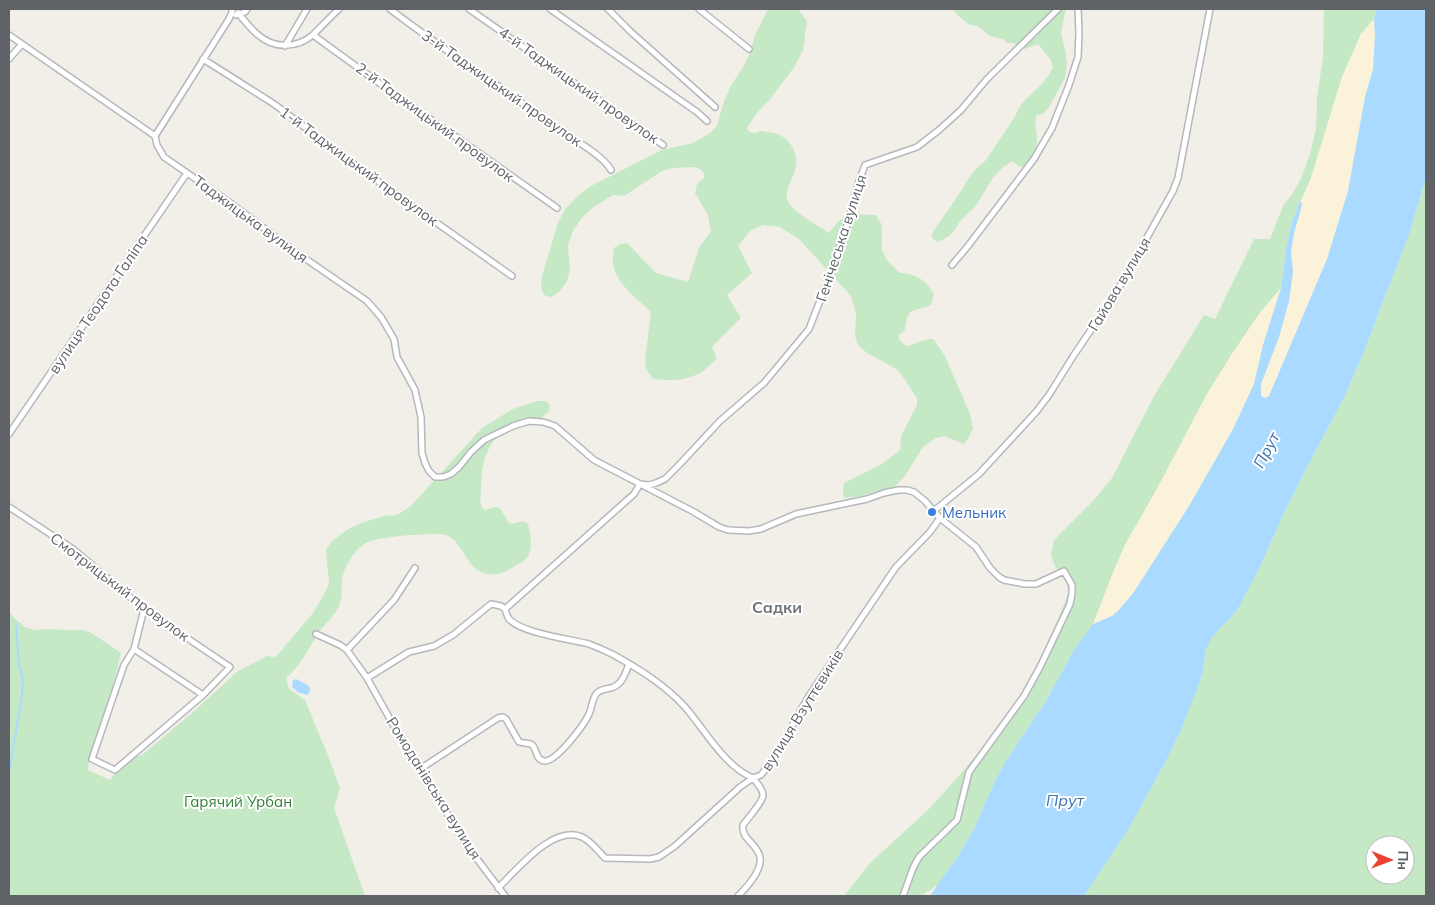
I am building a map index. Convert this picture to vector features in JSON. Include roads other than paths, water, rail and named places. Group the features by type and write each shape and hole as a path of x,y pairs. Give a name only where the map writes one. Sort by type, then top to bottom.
{"street":[{"path":"9,35 155,136 229,18 232,9"},
{"path":"229,18 248,9"},
{"path":"285,46 307,9"},
{"path":"238,13 257,35 273,44 291,46 313,34 339,9"},
{"name":"3-й Таджицький провулок","path":"390,9 545,121 602,159 611,170"},
{"name":"4-й Таджицький провулок","path":"469,9 663,145"},
{"path":"550,9 697,112 707,121"},
{"path":"608,9 715,107"},
{"path":"700,9 749,49"},
{"name":"Генічеська вулиця","path":"640,484 649,485 665,479 720,421 764,384 809,329 828,280 848,222 857,187 866,165 917,147 939,130 961,110 987,79 1058,9"},
{"path":"952,265 1034,159 1052,128 1070,86 1078,57 1078,9"},
{"name":"Гайова вулиця","path":"935,510 979,474 1036,412 1049,395 1116,294 1168,200 1178,178 1210,9"},
{"name":"2-й Таджицький провулок","path":"313,34 557,208"},
{"path":"9,59 22,44"},
{"name":"1-й Таджицький провулок","path":"203,58 274,104 512,276"},
{"name":"Таджицька вулиця","path":"155,136 156,145 164,158 367,301 381,316 394,339 397,356 415,390 422,417 422,453 429,472 435,477 451,474 484,440 529,420 555,426 594,460 640,484"},
{"name":"вулиця Теодота Галіпа","path":"9,434 187,173"},
{"path":"367,678 409,652 434,646 453,635 491,604 505,609 634,494 640,484 719,527 749,532 796,514 867,499 898,490 914,492 935,510 940,518 976,547 990,568 1004,580 1036,584 1064,571 1072,585 1072,593 1070,604 1032,682 970,772 958,820 919,857 912,868 903,896"},
{"name":"Смотрицький провулок","path":"9,507 73,549 144,609 230,667 203,695"},
{"name":"вулиця Взуттєвиків","path":"505,609 510,621 519,626 540,634 590,645 613,655 663,685 684,706 727,760 738,770 753,778 761,775 772,761 839,650 896,567 930,532 940,518"},
{"path":"316,634 347,650 394,600 415,568"},
{"path":"134,648 203,695 115,770 92,758 124,664 134,648 144,609"},
{"name":"Ромоданівська вулиця","path":"347,650 367,678 465,843 505,896"},
{"path":"420,769 498,718 503,717 519,742 533,746 542,760 546,761 553,758 583,725 594,697 598,692 617,684 623,679 628,664"},
{"path":"498,888 541,846 555,838 569,834 582,837 605,858 659,858 676,846 740,787 753,778 762,790 762,801 743,825 743,830 744,835 758,851 761,863 748,886 738,896"}],"water":[{"name":"Прут","path":"1377,9 1426,9 1426,177 1410,232 1344,398 1284,513 1259,569 1239,607 1211,639 1206,650 1198,687 1167,759 1128,830 1084,896 930,896 960,853 975,827 1004,764 1046,701 1074,650 1093,624 1112,616 1134,592 1189,506 1233,429 1254,384 1263,345 1281,288 1292,222 1301,201 1302,205 1291,252 1293,272 1289,301 1279,337 1261,384 1261,396 1265,398 1269,396 1327,259 1348,191 1365,97 1373,69 1374,19"},
{"path":"296,679 310,688 307,695 298,692 292,687 293,680"}],"waterway":[{"path":"9,772 22,697 23,680 19,665 16,625"}],"place":[{"name":"Мельник","path":"932,512"}],"district":[{"name":"Садки","path":"777,607"}],"park label":[{"name":"Гарячий Урбан","path":"238,801"}]}
